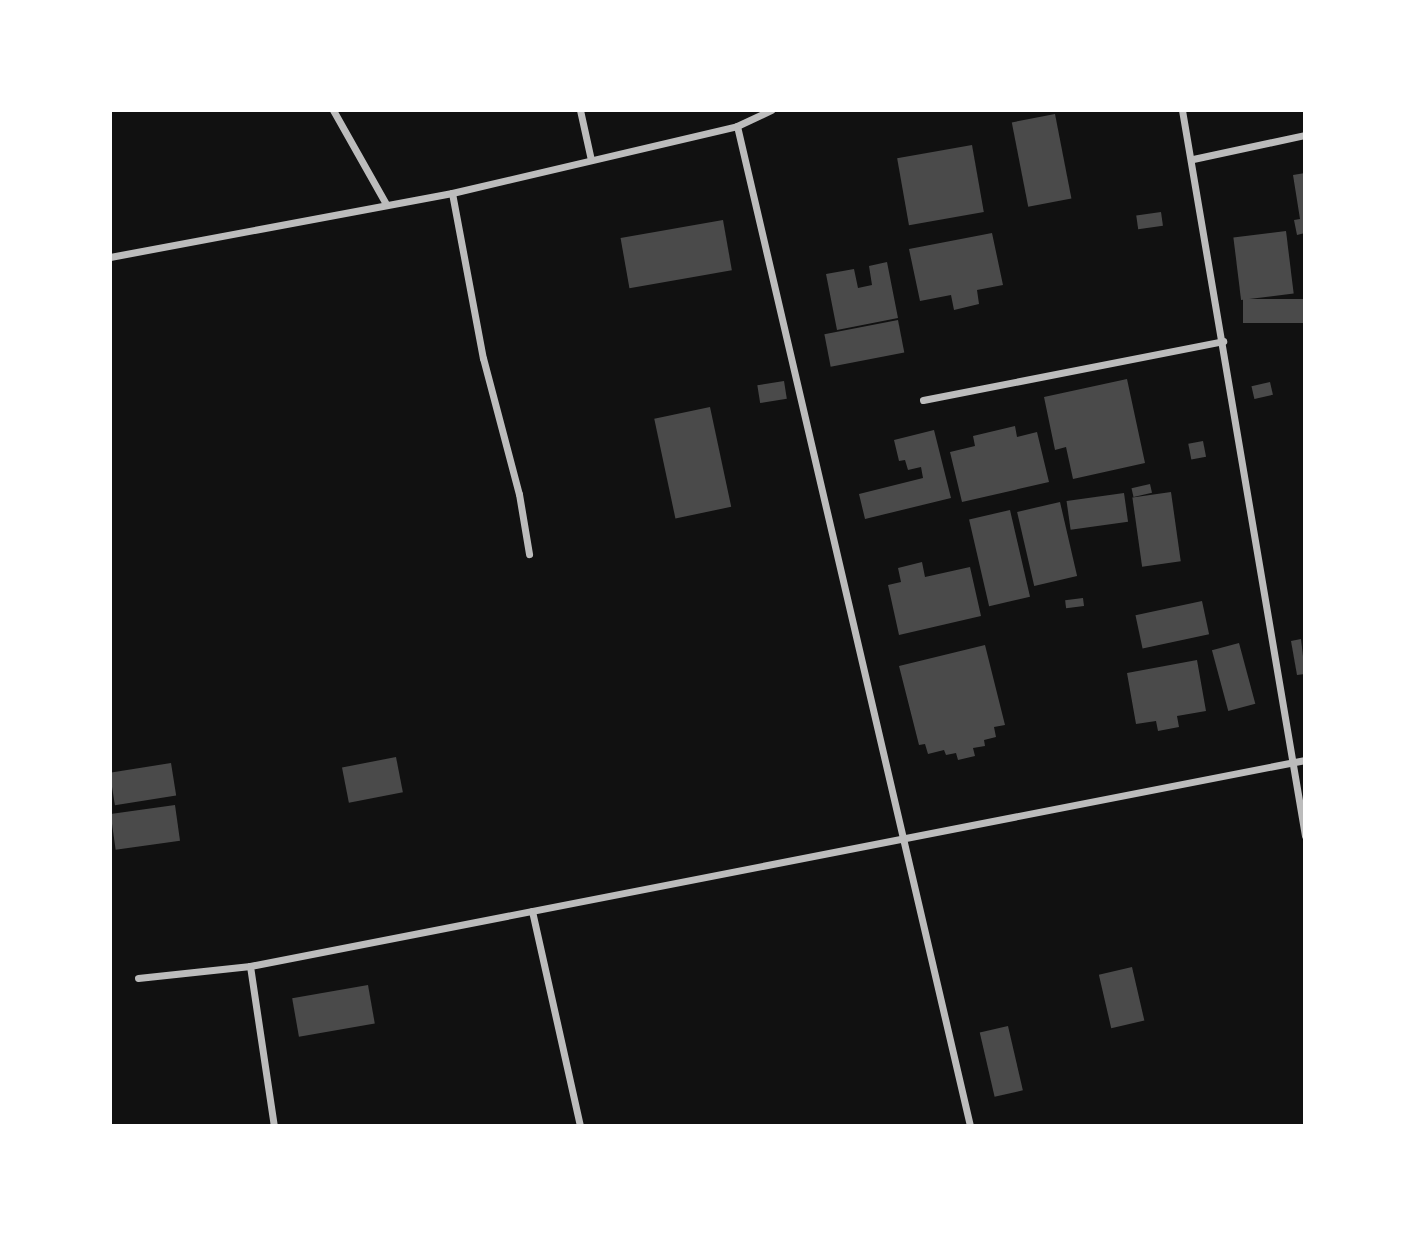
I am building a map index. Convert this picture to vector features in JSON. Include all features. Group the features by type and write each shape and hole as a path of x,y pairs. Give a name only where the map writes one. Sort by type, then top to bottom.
{"street":[{"path":"333,110 386,204"},
{"path":"580,110 591,160"},
{"path":"110,257 452,193 737,126 772,110"},
{"path":"1182,110 1193,159 1305,836"},
{"path":"737,126 970,1126"},
{"path":"1193,159 1305,135"},
{"path":"452,193 484,358 516,482 529,554"},
{"path":"923,400 1223,341"},
{"path":"138,978 250,966 1305,760"},
{"path":"532,911 580,1126"},
{"path":"250,966 274,1126"}],"building":[{"path":"1055,114 1071,198 1028,207 1012,122"},
{"path":"972,145 984,212 909,225 897,158"},
{"path":"1305,173 1305,233 1297,235 1294,220 1300,219 1293,175"},
{"path":"1161,212 1163,226 1138,229 1136,215"},
{"path":"723,220 732,270 629,288 621,238"},
{"path":"1286,231 1294,294 1241,300 1233,237"},
{"path":"992,233 1003,285 977,290 979,304 954,310 951,295 920,301 909,249"},
{"path":"887,262 898,318 837,330 826,274 854,269 858,288 872,285 869,266"},
{"path":"1243,299 1305,299 1305,323 1243,323"},
{"path":"898,320 904,352 831,367 824,334"},
{"path":"1127,379 1145,463 1073,479 1066,447 1055,450 1044,397"},
{"path":"784,381 787,399 760,403 757,385"},
{"path":"1270,382 1273,395 1254,399 1251,386"},
{"path":"710,407 731,507 675,519 654,419"},
{"path":"1015,426 1017,437 1037,432 1049,482 962,502 950,452 975,446 973,436"},
{"path":"934,430 951,498 865,519 859,494 923,478 921,467 908,470 905,460 899,461 894,440"},
{"path":"1203,441 1206,457 1191,460 1188,444"},
{"path":"1150,484 1152,493 1134,497 1131,488"},
{"path":"1171,492 1181,561 1142,567 1132,497"},
{"path":"1124,493 1128,522 1071,530 1067,501"},
{"path":"1060,502 1077,576 1034,586 1017,512"},
{"path":"1010,510 1030,597 989,606 969,519"},
{"path":"922,562 925,577 970,567 981,616 899,635 888,585 901,582 898,568"},
{"path":"1083,598 1084,606 1066,608 1065,600"},
{"path":"1202,601 1209,634 1143,648 1135,615"},
{"path":"1301,639 1305,674 1297,675 1291,641"},
{"path":"1239,643 1255,704 1228,711 1212,650"},
{"path":"985,645 1005,725 994,727 996,737 984,740 985,746 973,748 975,756 958,760 956,753 946,755 944,750 928,754 925,744 919,745 899,666"},
{"path":"1197,660 1206,711 1177,716 1179,727 1158,731 1156,721 1136,724 1127,673"},
{"path":"396,757 403,792 349,803 342,767"},
{"path":"171,763 176,796 115,805 110,773"},
{"path":"175,805 180,841 116,850 111,814"},
{"path":"1132,967 1144,1021 1111,1028 1099,975"},
{"path":"368,985 375,1023 299,1037 292,998"},
{"path":"1008,1026 1023,1090 995,1097 980,1033"}]}
